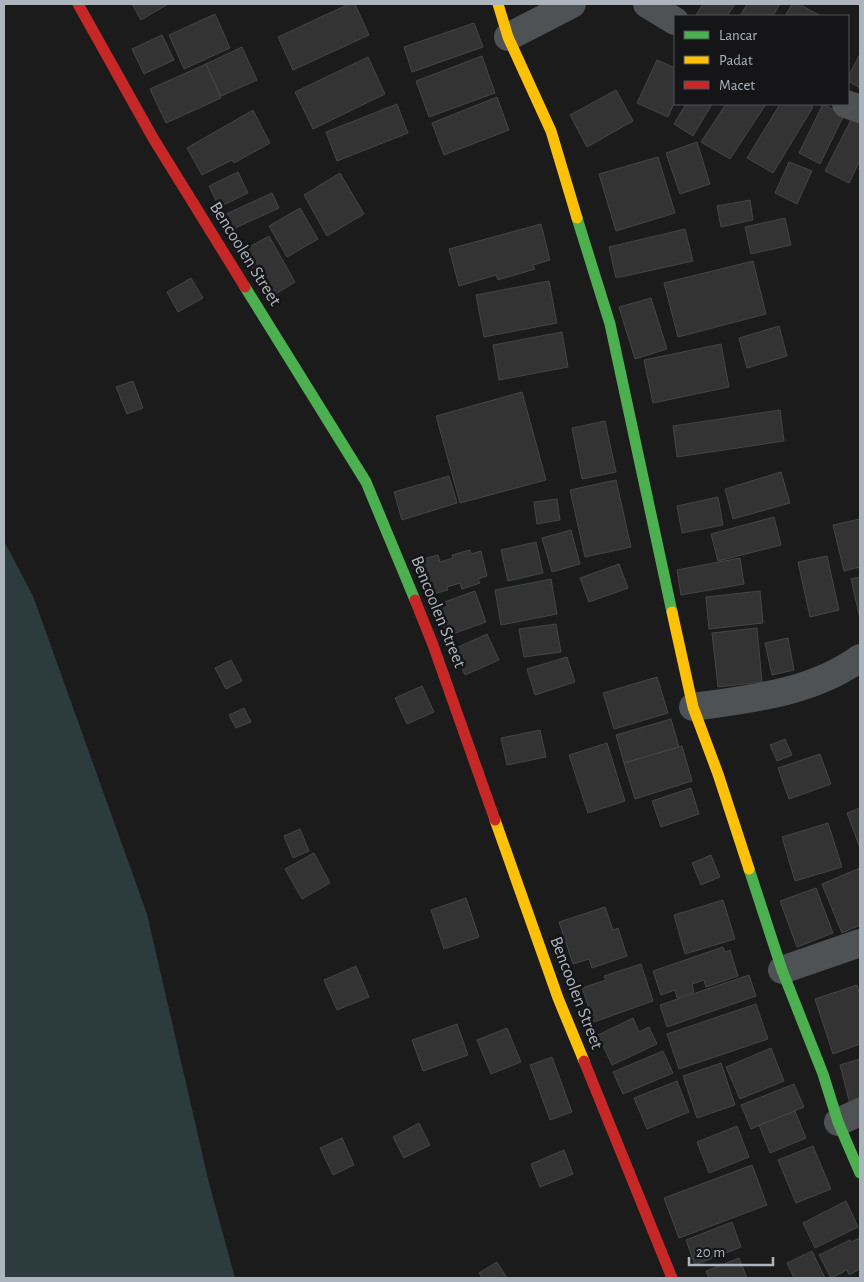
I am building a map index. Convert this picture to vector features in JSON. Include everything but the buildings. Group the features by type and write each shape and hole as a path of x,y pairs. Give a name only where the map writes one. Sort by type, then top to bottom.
{"main road":[{"name":"Bencoolen Street","path":"78,4 153,138 366,482 433,645 558,998 672,1278"},
{"path":"498,4 508,37 551,131 610,324 693,707 718,774 782,970 823,1074 849,1117 860,1173"}],"street":[{"path":"508,37 572,4"},
{"path":"647,4 674,20"},
{"path":"848,105 860,110"},
{"path":"693,707 753,699 788,691 843,670 860,658"},
{"path":"782,970 860,942"}],"shaded area":[{"path":"4,541 33,596 147,914 209,1183 235,1278 4,1278"}],"traffic: fast":[{"path":"577,218 610,324 672,612"},
{"path":"245,287 366,482 415,600"},
{"path":"749,869 782,970 823,1074 838,1122 860,1173"}],"traffic: slow":[{"path":"498,4 508,37 551,131 577,218"},
{"path":"672,612 693,707 718,774 749,869"},
{"path":"495,820 558,998 584,1061"}],"traffic: jam":[{"path":"78,4 153,138 245,287"},
{"path":"415,600 433,645 495,820"},
{"path":"584,1061 672,1278"}]}
